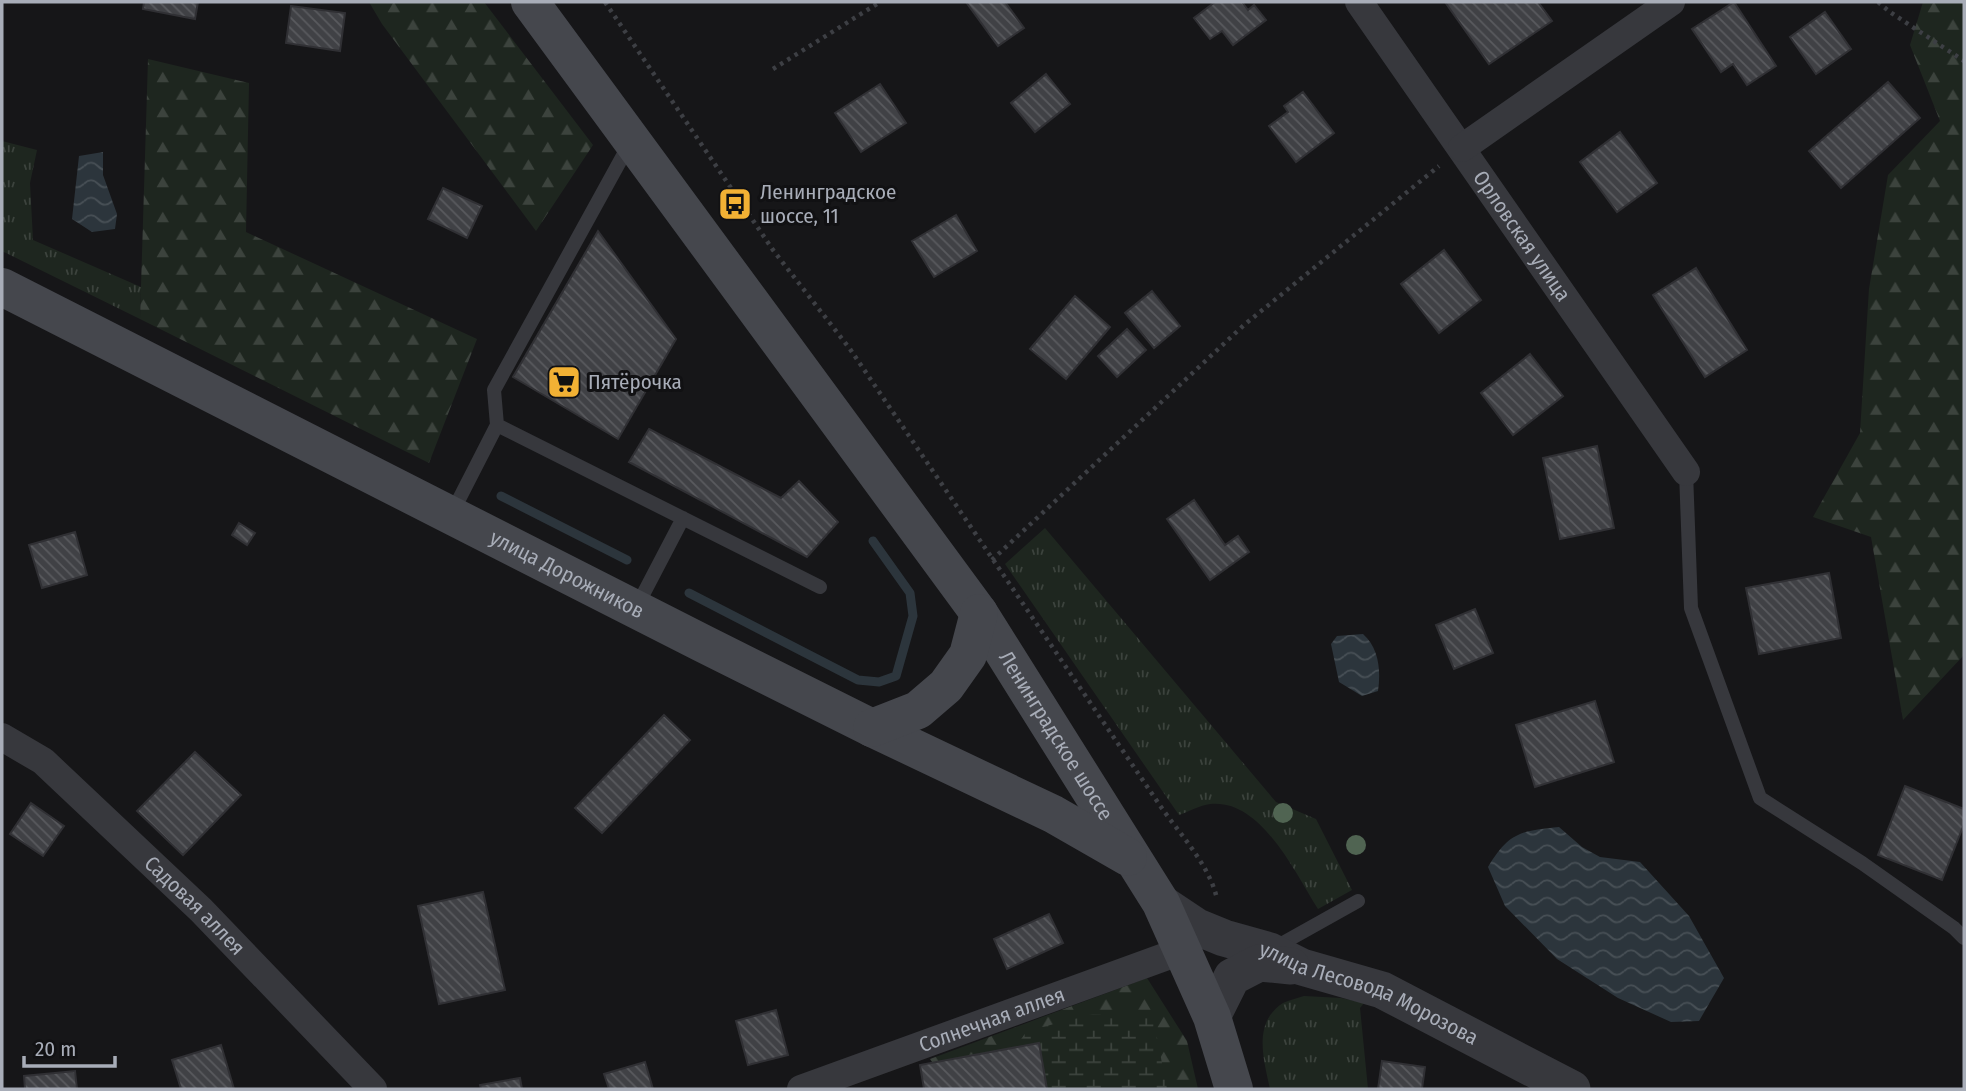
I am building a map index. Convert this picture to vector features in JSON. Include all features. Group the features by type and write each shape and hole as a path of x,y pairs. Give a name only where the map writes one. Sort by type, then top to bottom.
{"main road":[{"name":"Ленинградское шоссе","path":"530,2 979,614 1161,903 1212,1017 1234,1089"},
{"name":"улица Дорожников","path":"2,287 872,729 1053,814 1132,860"},
{"path":"872,729 918,710 946,686 968,655 979,614"}],"street":[{"name":"Орловская улица","path":"1359,2 1686,472"},
{"path":"1462,148 1671,2"},
{"name":"Садовая аллея","path":"2,737 43,761 152,864 373,1089"},
{"name":"улица Лесовода Морозова","path":"1161,903 1197,927 1224,938 1382,990 1572,1089"},
{"name":"Солнечная аллея","path":"801,1089 1181,951"},
{"path":"1212,1017 1232,978 1259,963 1286,959"}],"lane":[{"path":"451,515 497,425 494,390 632,139"},
{"path":"497,425 820,587"},
{"path":"1686,472 1691,608 1760,797 1862,863 1954,928 1964,938"},
{"path":"635,609 683,518"},
{"path":"1286,959 1358,901"}],"path":[{"path":"605,2 773,250 850,349 1199,860 1215,891 1224,938"},
{"path":"773,69 880,2"},
{"path":"1878,2 1964,61"},
{"path":"992,560 1244,325 1462,148"}],"green space":[{"path":"369,2 484,2 593,145 536,231 382,24"},
{"path":"1923,2 1964,2 1964,655 1903,720 1871,537 1813,517 1860,433 1869,289 1888,175 1940,121 1910,45"},
{"path":"148,59 249,83 246,232 477,339 429,463 140,319"},
{"path":"2,141 37,150 30,183 33,240 141,287 140,319 2,251"},
{"path":"1045,528 1276,802 1316,819 1352,890 1318,909 1287,858 1261,825 1245,813 1228,805 1210,804 1179,815 1005,564"},
{"path":"1147,978 1187,1041 1198,1089 951,1089 930,1059"},
{"path":"1304,996 1341,998 1364,1003 1360,1008 1368,1089 1270,1089 1263,1054 1267,1021 1273,1011 1283,1003"},
{"path":"1093,1014 1153,1017 1167,1089 1024,1089 1021,1086 1016,1046 1027,1031"}],"water":[{"path":"103,152 103,175 117,214 115,229 92,232 72,219 79,156"},
{"path":"1363,634 1376,653 1379,676 1378,691 1362,696 1339,682 1331,644 1337,636"},
{"path":"1559,827 1582,847 1600,857 1640,862 1689,916 1724,978 1699,1021 1671,1022 1618,998 1557,959 1505,906 1488,867 1496,855 1517,835"}],"building":[{"path":"144,2 198,2 195,19 143,9"},
{"path":"966,2 1005,2 1024,28 998,46"},
{"path":"1215,2 1242,2 1248,10 1254,5 1266,20 1233,45 1222,31 1210,39 1194,18"},
{"path":"1445,2 1538,2 1552,21 1489,64"},
{"path":"1734,2 1776,66 1747,85 1733,64 1721,72 1692,29"},
{"path":"291,6 345,13 340,51 286,43"},
{"path":"1825,12 1851,49 1816,74 1790,37"},
{"path":"1046,74 1070,104 1035,132 1011,103"},
{"path":"1888,82 1920,118 1841,188 1809,151"},
{"path":"880,84 906,123 861,152 835,113"},
{"path":"1303,92 1334,133 1296,162 1269,126 1288,112 1284,106"},
{"path":"1620,132 1657,183 1617,212 1580,162"},
{"path":"443,188 482,206 467,238 428,219"},
{"path":"956,215 977,251 934,277 912,241"},
{"path":"598,231 676,339 618,439 513,377"},
{"path":"1444,250 1481,300 1439,333 1401,284"},
{"path":"1696,268 1747,350 1705,377 1653,295"},
{"path":"1152,291 1180,326 1154,348 1125,313"},
{"path":"1075,296 1110,327 1066,379 1030,349"},
{"path":"1127,329 1146,350 1117,377 1098,356"},
{"path":"1530,354 1563,396 1513,435 1481,393"},
{"path":"649,429 781,498 799,481 838,522 807,557 629,462"},
{"path":"1597,446 1614,528 1560,539 1543,458"},
{"path":"1194,500 1225,545 1238,536 1249,552 1210,580 1167,519"},
{"path":"239,523 255,533 247,545 232,535"},
{"path":"75,532 87,575 42,588 29,545"},
{"path":"1829,573 1841,638 1759,654 1746,588"},
{"path":"1475,609 1493,653 1454,669 1436,625"},
{"path":"1595,701 1614,762 1535,787 1516,725"},
{"path":"664,715 690,740 602,833 575,808"},
{"path":"195,752 241,795 183,855 137,811"},
{"path":"1905,786 1964,809 1964,824 1942,880 1878,855"},
{"path":"31,803 64,826 43,856 10,834"},
{"path":"483,892 505,990 439,1004 418,906"},
{"path":"1049,914 1063,943 1007,969 994,939"},
{"path":"776,1010 788,1055 748,1065 736,1021"},
{"path":"1039,1043 1047,1089 924,1089 920,1065"},
{"path":"221,1045 234,1089 181,1089 172,1060"},
{"path":"1382,1061 1425,1067 1422,1089 1378,1089"},
{"path":"645,1062 653,1089 609,1089 604,1074"},
{"path":"75,1071 77,1089 25,1089 24,1076"},
{"path":"520,1078 522,1089 481,1089 480,1085"}],"waterway":[{"path":"501,496 627,560"},
{"path":"689,593 858,680 879,682 896,676 913,616 910,593 873,541"}],"place":[{"name":"Ленинградское шоссе, 11","path":"735,204"},
{"name":"Пятёрочка","path":"564,382"}]}
